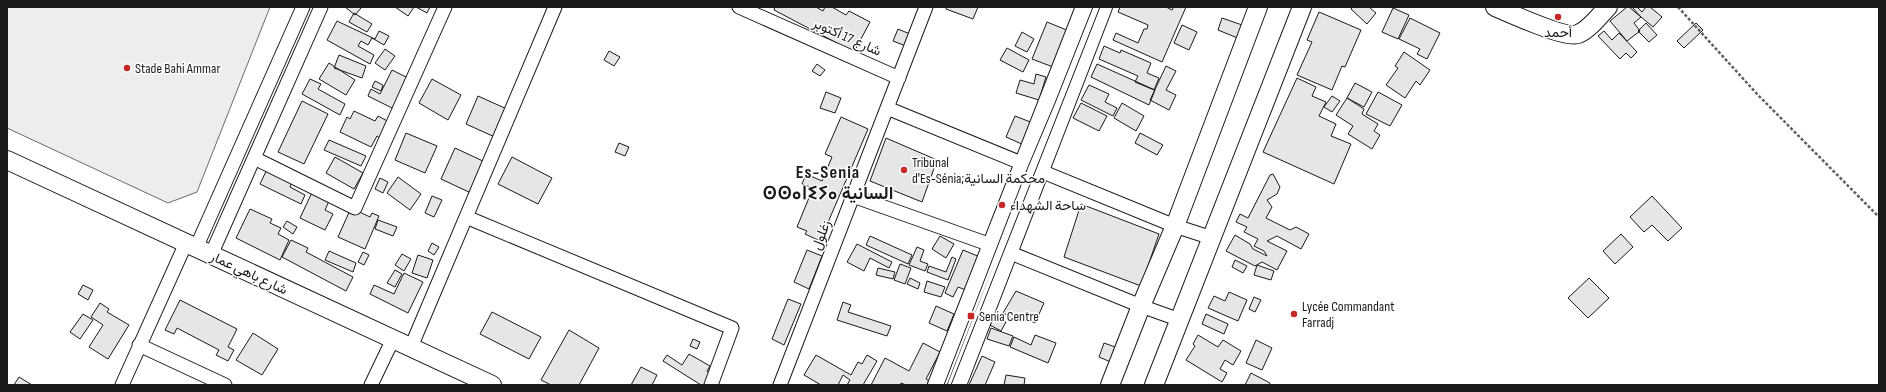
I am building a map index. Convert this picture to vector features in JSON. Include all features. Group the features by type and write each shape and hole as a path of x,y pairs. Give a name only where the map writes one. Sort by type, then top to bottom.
{"main road":[{"path":"957,385 1008,252 1031,168 1085,7"},
{"path":"937,385 991,246 1031,168 1103,7"},
{"path":"1110,385 1175,226 1258,7"},
{"path":"1154,385 1302,7"},
{"path":"1495,7 1560,33 1573,36 1585,30 1608,7"},
{"name":"شارع باهي عمار","path":"7,160 492,385"}],"street":[{"path":"198,249 303,7"},
{"path":"122,385 139,345 254,158 321,7"},
{"path":"254,158 355,208 445,7"},
{"path":"411,347 555,7"},
{"name":"شارع 17 أكتوبر","path":"739,7 899,78"},
{"name":"زغلول","path":"780,385 926,7"},
{"path":"887,108 1175,226 1212,238"},
{"path":"853,196 1008,252 1141,306 1180,320"},
{"path":"466,217 732,328 711,385"},
{"path":"371,385 393,339"},
{"path":"139,345 225,385"}],"path":[{"path":"1678,7 1757,94 1879,217"}],"shaded area":[{"name":"Stade Bahi Ammar","path":"7,7 270,7 197,192 168,203 7,128"}],"building":[{"path":"345,7 359,7 361,8 355,15"},
{"path":"395,7 414,7 408,16"},
{"path":"416,7 430,7 427,13"},
{"path":"775,7 816,7 823,11 825,7 832,7 846,15 849,11 870,22 854,52 774,10"},
{"path":"946,7 978,7 973,19 946,9"},
{"path":"1120,7 1166,7 1172,10 1173,8 1171,7 1186,7 1162,62 1113,40 1116,33 1138,43 1144,29 1147,29 1148,25 1118,12"},
{"path":"1352,7 1369,7 1376,13 1367,24 1351,9"},
{"path":"1627,7 1632,7 1641,17 1634,23 1640,31 1627,41 1610,21"},
{"path":"1629,7 1637,7 1642,12 1646,7 1650,7 1662,17 1653,27"},
{"path":"1393,8 1409,15 1398,39 1382,32"},
{"path":"1319,12 1361,30 1345,67 1342,66 1332,90 1297,75 1312,42 1307,40"},
{"path":"354,13 372,24 367,32 349,22"},
{"path":"1222,18 1245,26 1240,39 1218,30"},
{"path":"1410,18 1440,33 1427,59 1417,54 1420,49 1399,39"},
{"path":"337,21 375,39 379,31 389,36 384,45 372,38 368,45 361,41 358,46 374,55 370,64 327,40"},
{"path":"1047,22 1069,31 1053,67 1032,59"},
{"path":"1646,23 1657,35 1649,42 1638,31"},
{"path":"1696,23 1703,30 1684,48 1677,41"},
{"path":"1182,25 1197,32 1189,50 1174,43"},
{"path":"898,29 910,34 906,46 893,41"},
{"path":"1604,31 1612,40 1619,33 1637,52 1631,58 1626,53 1620,59 1598,36"},
{"path":"1022,32 1034,39 1027,52 1015,46"},
{"path":"1104,46 1120,53 1121,50 1151,63 1147,73 1159,78 1154,90 1135,82 1138,76 1099,59"},
{"path":"1007,48 1029,60 1023,72 1000,60"},
{"path":"385,49 395,56 385,70 375,63"},
{"path":"609,51 620,57 614,66 604,60"},
{"path":"1404,52 1430,70 1420,85 1416,81 1405,98 1386,85 1398,68 1395,66"},
{"path":"339,55 366,66 362,78 334,68"},
{"path":"329,63 355,80 346,95 319,79"},
{"path":"817,64 825,70 820,76 812,71"},
{"path":"1097,64 1155,90 1149,105 1091,77"},
{"path":"1166,66 1176,71 1166,90 1176,95 1169,110 1150,100"},
{"path":"392,70 412,80 396,110 368,96 371,89 380,94"},
{"path":"1036,74 1046,77 1039,100 1016,93 1020,80 1034,84"},
{"path":"1297,78 1316,87 1312,96 1326,102 1319,116 1336,124 1331,136 1351,144 1334,184 1263,152"},
{"path":"310,79 321,84 318,89 345,104 340,115 302,94"},
{"path":"432,79 461,95 448,120 419,103"},
{"path":"375,81 383,85 381,91 372,87"},
{"path":"1355,83 1372,92 1364,107 1347,98"},
{"path":"1089,85 1109,94 1105,102 1117,108 1113,116 1081,100"},
{"path":"826,92 841,98 835,113 820,108"},
{"path":"1378,92 1402,105 1390,126 1366,114"},
{"path":"478,96 509,110 497,138 466,124"},
{"path":"1332,96 1340,101 1332,112 1324,107"},
{"path":"1347,98 1364,109 1362,114 1378,124 1374,131 1380,135 1372,149 1348,134 1353,126 1336,115"},
{"path":"302,101 328,114 304,164 278,152"},
{"path":"1081,103 1107,116 1099,131 1073,118"},
{"path":"1122,103 1144,116 1136,131 1114,118"},
{"path":"354,111 375,121 378,116 391,123 383,140 377,136 371,147 340,132 347,117 350,119"},
{"path":"1015,116 1033,123 1024,145 1006,137"},
{"path":"841,117 868,129 820,241 805,234 807,231 797,227 813,188 802,184 806,174 822,181 832,157 825,154"},
{"path":"406,133 437,146 425,173 395,160"},
{"path":"1140,133 1163,145 1157,155 1135,143"},
{"name":"Tribunal d'Es-Sénia;محكمة السانية","path":"886,138 937,160 922,202 870,181"},
{"path":"329,140 366,156 361,166 324,150"},
{"path":"619,143 629,147 625,156 615,152"},
{"path":"455,148 485,162 471,193 441,179"},
{"path":"335,157 363,173 354,189 326,173"},
{"path":"512,157 552,178 538,204 498,184"},
{"path":"269,165 294,177 290,187 305,195 301,204 260,184"},
{"path":"1273,174 1280,187 1277,194 1267,200 1272,207 1266,218 1290,230 1296,227 1309,234 1301,249 1277,236 1267,241 1287,251 1277,270 1262,262 1255,266 1226,251 1235,235 1250,244 1253,249 1267,256 1264,251 1254,246 1258,239 1244,232 1247,227 1236,222 1240,214 1248,218 1270,175"},
{"path":"398,177 421,194 410,210 387,193"},
{"path":"380,178 388,182 383,193 375,189"},
{"path":"315,186 329,201 325,210 333,214 325,230 300,218"},
{"path":"432,196 442,200 434,217 425,213"},
{"path":"1652,196 1682,228 1668,241 1652,225 1644,232 1630,217"},
{"path":"1081,204 1159,234 1141,286 1064,257"},
{"path":"351,208 370,217 372,213 379,216 365,249 338,237"},
{"path":"250,209 272,219 270,223 281,228 278,234 289,240 280,260 236,238"},
{"path":"378,220 397,227 393,236 375,229"},
{"path":"287,221 297,227 293,234 283,227"},
{"path":"1621,234 1633,247 1615,264 1603,251"},
{"path":"870,236 912,255 908,264 866,245"},
{"path":"940,236 954,244 946,258 932,249"},
{"path":"291,240 308,248 306,252 353,277 346,291 282,257"},
{"path":"432,243 439,247 434,255 428,251"},
{"path":"857,244 892,262 889,268 870,258 864,271 847,262"},
{"path":"917,247 924,250 920,261 928,264 925,271 909,265"},
{"path":"807,250 822,256 809,289 794,282"},
{"path":"963,250 980,257 966,290 958,287 953,297 945,293"},
{"path":"329,251 356,263 353,272 325,260"},
{"path":"363,252 369,255 364,265 358,262"},
{"path":"402,254 411,259 404,271 395,265"},
{"path":"418,255 433,260 427,278 412,273"},
{"path":"952,257 956,259 948,280 927,272 929,266 946,272"},
{"path":"1235,260 1247,266 1243,273 1232,267"},
{"path":"900,264 911,268 905,284 894,280"},
{"path":"1257,265 1274,271 1271,280 1254,275"},
{"path":"878,268 895,272 893,279 876,275"},
{"path":"395,270 402,274 395,287 387,283"},
{"path":"404,273 423,282 408,313 370,294 374,285 394,294"},
{"path":"910,278 920,283 918,289 907,284"},
{"path":"1589,278 1609,298 1588,318 1568,298"},
{"path":"927,281 945,287 941,297 924,292"},
{"path":"83,285 93,290 88,300 78,294"},
{"path":"1016,291 1044,303 1035,323 1021,316 1017,321 1003,313"},
{"path":"1229,292 1247,300 1238,321 1208,308 1214,296 1225,301"},
{"path":"1254,297 1261,300 1255,312 1249,309"},
{"path":"788,299 801,304 784,345 772,339"},
{"path":"180,300 237,329 228,347 234,350 228,361 216,355 219,350 177,328 174,334 165,330"},
{"path":"843,302 851,305 848,312 891,326 887,336 837,320"},
{"path":"100,303 109,309 107,312 129,325 108,359 89,347 103,325 91,317"},
{"path":"936,306 954,314 947,331 929,323"},
{"path":"492,312 541,337 529,359 480,334"},
{"path":"83,314 93,320 80,339 70,332"},
{"path":"1206,314 1228,324 1224,334 1202,324"},
{"path":"996,316 1006,322 1001,331 990,325"},
{"path":"991,328 1013,336 1009,346 987,339"},
{"path":"569,330 599,348 579,385 551,385 541,380"},
{"path":"253,333 278,349 262,375 236,360"},
{"path":"1035,335 1056,343 1048,363 1010,347 1014,337 1031,345"},
{"path":"1198,335 1218,347 1223,340 1241,351 1233,365 1225,360 1220,369 1227,373 1222,382 1186,360 1195,346 1193,344"},
{"path":"693,339 700,342 697,349 690,346"},
{"path":"1256,340 1272,348 1262,370 1246,363"},
{"path":"923,343 940,352 926,379 929,381 927,385 906,385 901,383 900,385 871,385 885,358 909,371"},
{"path":"1104,343 1118,348 1113,363 1099,357"},
{"path":"689,354 710,366 707,371 714,376 709,385 701,385 663,361 667,355 682,365"},
{"path":"816,355 851,375 858,362 862,364 867,355 877,361 863,385 847,385 850,380 843,375 838,385 821,385 804,375"},
{"path":"982,356 995,362 985,385 969,385"},
{"path":"641,367 657,375 652,385 631,385"},
{"path":"1251,373 1270,383 1269,385 1245,385"},
{"path":"1006,375 1025,378 1024,385 1004,385"},
{"path":"19,377 32,385 14,385"}],"tram line":[{"path":"944,385 1028,167 1093,7"},
{"path":"951,385 1100,7"}],"place":[{"name":"أحمد","path":"1558,17"},
{"name":"Stade Bahi Ammar","path":"127,68"},
{"name":"Tribunal d'Es-Sénia;محكمة السانية","path":"904,170"},
{"name":"ساحة الشهداء","path":"1002,205"},
{"name":"Lycée Commandant Farradj","path":"1294,314"},
{"name":"Senia Centre","path":"971,316"}],"district":[{"name":"Es-Senia ⵙⵙⴰⵏⵉⵢⴰ السانية","path":"828,182"}]}
